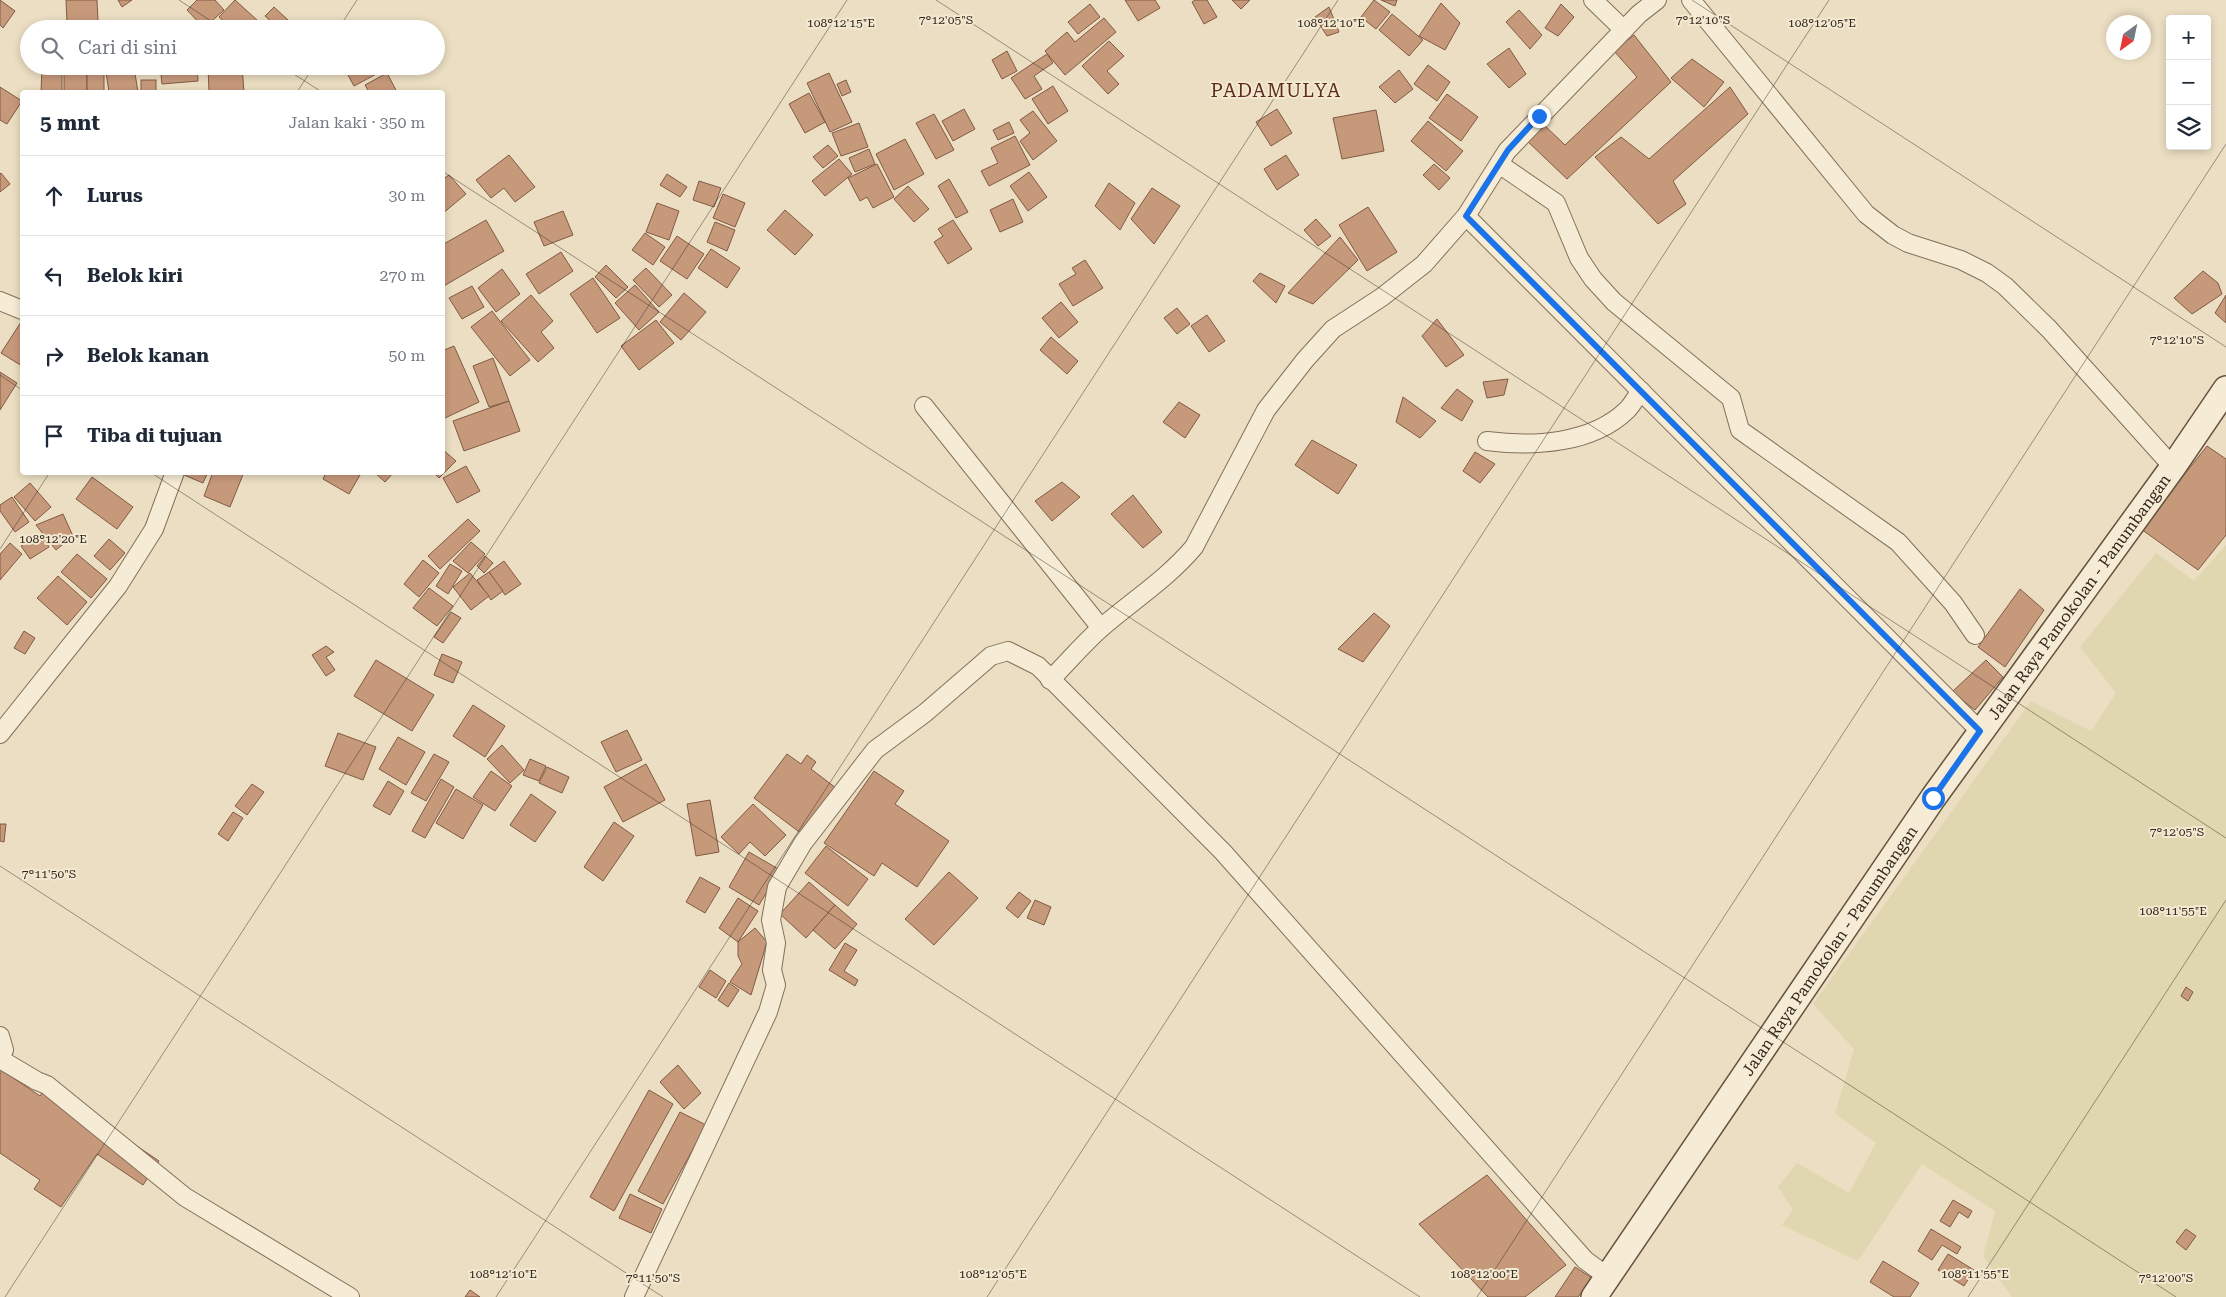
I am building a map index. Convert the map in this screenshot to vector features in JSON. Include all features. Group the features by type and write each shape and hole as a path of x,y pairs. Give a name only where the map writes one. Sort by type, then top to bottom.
{"main road":[{"name":"Jalan Raya Pamokolan - Panumbangan","path":"1601,1287 1980,731 2173,467 2226,390"}],"street":[{"path":"1593,0 1624,30"},
{"path":"1050,680 1101,628 1127,609 1176,566 1194,547 1266,410 1305,360 1333,329 1382,297 1424,264 1466,216 1508,150 1539,116 1656,0"},
{"path":"1691,0 1866,214 1893,235 1908,243 1961,260 1987,273 2005,286 2049,329 2173,467"},
{"path":"1499,164 1556,203 1579,258 1593,279 1614,302 1731,398 1740,430 1898,542 1954,603 1975,635"},
{"path":"1466,216 1980,731"},
{"path":"0,301 20,309"},
{"path":"1487,441 1508,444 1542,443 1579,437 1608,425 1628,410 1640,391"},
{"path":"924,406 1101,628"},
{"path":"0,734 118,586 154,529 174,475"},
{"path":"634,1297 768,1012 776,985 772,970 776,943 771,920 777,886 803,843 874,750 925,713 990,656 1008,651 1038,666 1223,852 1585,1260 1601,1287"},
{"path":"0,1036 4,1050 0,1058 37,1081 47,1085 185,1197 350,1297"}],"shaded area":[{"path":"2226,545 2226,1297 2012,1297 1983,1256 1995,1211 1922,1164 1858,1261 1782,1225 1793,1210 1778,1187 1797,1163 1849,1193 1876,1143 1835,1114 1854,1049 1813,1004 2031,701 2091,731 2116,693 2080,647 2156,553 2194,581"}],"building":[{"path":"0,0 15,11 3,28 0,25"},
{"path":"66,0 97,0 98,20 67,20"},
{"path":"118,0 132,0 122,7"},
{"path":"197,0 215,0 224,10 213,20 196,20 187,10"},
{"path":"235,0 257,20 222,20 219,17"},
{"path":"1125,0 1155,0 1160,8 1138,21"},
{"path":"1195,0 1207,0 1217,17 1204,24 1192,2"},
{"path":"1232,0 1250,0 1241,9"},
{"path":"1374,0 1390,12 1376,29 1361,17"},
{"path":"1381,0 1397,0 1395,6"},
{"path":"1441,3 1460,23 1445,50 1419,36"},
{"path":"1090,4 1100,17 1078,34 1068,22"},
{"path":"1561,4 1574,17 1558,36 1545,28"},
{"path":"274,7 288,20 270,20 265,16"},
{"path":"1329,7 1339,32 1327,36 1315,17"},
{"path":"1519,10 1542,35 1530,49 1506,22"},
{"path":"1392,14 1423,40 1409,56 1379,30"},
{"path":"1104,18 1116,32 1065,75 1045,51 1067,32 1075,42"},
{"path":"1634,35 1671,82 1567,179 1524,138 1541,122 1565,145 1637,77 1614,51"},
{"path":"1109,41 1124,56 1107,71 1119,84 1108,94 1082,66"},
{"path":"1509,48 1526,74 1509,88 1487,64"},
{"path":"1007,51 1017,71 1002,79 992,60"},
{"path":"1047,54 1053,63 1034,76 1042,89 1025,99 1011,78"},
{"path":"1692,59 1724,82 1704,107 1671,78"},
{"path":"1428,65 1450,82 1437,101 1414,84"},
{"path":"1399,70 1413,89 1395,103 1379,87"},
{"path":"829,73 852,122 830,132 807,83"},
{"path":"42,75 62,75 62,90 41,90"},
{"path":"64,75 87,75 87,90 64,90"},
{"path":"87,75 104,75 104,90 87,90"},
{"path":"106,75 135,75 138,90 109,90"},
{"path":"161,75 198,75 198,81 162,84"},
{"path":"208,75 243,75 244,90 209,90"},
{"path":"348,75 375,75 354,86"},
{"path":"383,75 388,75 396,90 368,90 365,85"},
{"path":"141,80 156,80 156,90 141,90"},
{"path":"846,80 851,92 842,96 837,84"},
{"path":"1053,86 1068,111 1048,124 1032,99"},
{"path":"0,87 20,100 20,104 7,124 0,120"},
{"path":"1730,87 1748,114 1673,181 1686,204 1658,224 1595,157 1621,137 1649,159"},
{"path":"809,93 825,122 805,133 789,104"},
{"path":"1447,94 1478,117 1461,141 1429,118"},
{"path":"964,109 975,129 953,141 942,121"},
{"path":"1277,109 1292,133 1271,146 1256,122"},
{"path":"1376,110 1384,151 1342,159 1333,118"},
{"path":"1033,111 1057,141 1033,160 1020,141 1030,133 1020,120"},
{"path":"934,114 954,150 936,159 916,123"},
{"path":"1428,121 1463,151 1446,171 1411,141"},
{"path":"1009,122 1014,133 998,140 993,130"},
{"path":"859,123 868,147 841,156 832,133"},
{"path":"1015,136 1030,165 989,186 981,171 998,163 991,148"},
{"path":"905,139 924,174 894,190 876,154"},
{"path":"828,145 838,156 823,168 813,157"},
{"path":"869,149 875,164 855,172 849,158"},
{"path":"509,155 535,187 515,202 504,188 491,198 476,180"},
{"path":"1286,155 1299,175 1277,190 1264,169"},
{"path":"839,159 852,174 825,196 812,181"},
{"path":"877,164 894,197 873,208 867,197 860,201 848,178"},
{"path":"1434,164 1450,178 1439,190 1423,175"},
{"path":"1029,172 1047,197 1028,211 1010,186"},
{"path":"0,174 10,184 0,192"},
{"path":"667,174 687,187 680,197 660,185"},
{"path":"449,175 466,194 445,212 445,178"},
{"path":"949,179 968,212 956,218 938,186"},
{"path":"699,181 721,188 714,207 693,200"},
{"path":"1109,183 1135,203 1120,230 1095,206"},
{"path":"908,186 929,209 914,222 894,199"},
{"path":"1152,188 1180,206 1154,244 1131,219"},
{"path":"723,194 745,203 735,227 713,218"},
{"path":"1013,199 1023,222 1000,232 990,210"},
{"path":"657,203 679,211 669,240 646,232"},
{"path":"1368,207 1397,252 1367,271 1339,225"},
{"path":"785,210 813,235 795,255 767,230"},
{"path":"563,211 573,235 544,246 534,222"},
{"path":"1316,219 1331,236 1318,246 1304,230"},
{"path":"486,220 504,251 445,285 445,243"},
{"path":"953,220 972,249 948,264 934,242 943,236 938,229"},
{"path":"715,222 735,230 727,251 707,242"},
{"path":"645,233 665,247 653,265 632,250"},
{"path":"677,236 704,254 687,279 660,261"},
{"path":"1340,237 1358,260 1313,304 1288,293"},
{"path":"711,249 740,268 727,288 698,268"},
{"path":"561,252 573,271 539,294 526,274"},
{"path":"1085,260 1103,288 1073,306 1059,284 1076,274 1072,268"},
{"path":"606,265 628,287 616,298 595,277"},
{"path":"646,268 672,295 659,307 633,280"},
{"path":"502,269 520,294 496,312 478,288"},
{"path":"2203,271 2218,283 2222,294 2192,314 2174,298"},
{"path":"1260,273 1285,286 1276,303 1253,281"},
{"path":"593,278 620,318 597,333 570,294"},
{"path":"635,285 659,312 639,330 615,303"},
{"path":"472,286 484,307 462,319 449,298"},
{"path":"684,293 706,312 681,340 660,322"},
{"path":"531,295 553,321 541,332 554,348 538,362 501,321"},
{"path":"2226,295 2226,323 2215,313"},
{"path":"1061,302 1078,322 1059,338 1042,318"},
{"path":"1177,308 1190,324 1177,334 1164,318"},
{"path":"492,311 530,360 510,376 471,327"},
{"path":"1207,315 1225,341 1209,352 1191,326"},
{"path":"1437,319 1464,355 1446,367 1422,336"},
{"path":"656,320 674,343 639,370 621,346"},
{"path":"20,324 20,365 1,353"},
{"path":"1051,337 1078,361 1067,374 1040,350"},
{"path":"454,346 479,402 445,418 445,350"},
{"path":"493,358 509,401 489,407 473,366"},
{"path":"0,372 17,383 0,410"},
{"path":"1508,379 1504,395 1487,398 1483,382"},
{"path":"1457,389 1473,401 1462,421 1441,408"},
{"path":"1403,397 1436,421 1420,438 1396,422"},
{"path":"509,401 520,431 464,451 453,421"},
{"path":"1179,402 1200,415 1185,438 1163,422"},
{"path":"1312,440 1357,465 1338,494 1295,465"},
{"path":"2207,446 2226,459 2226,535 2198,570 2141,529"},
{"path":"445,452 456,461 445,472"},
{"path":"1475,452 1495,464 1480,483 1463,471"},
{"path":"466,466 480,491 457,503 443,478"},
{"path":"184,475 207,475 203,483"},
{"path":"212,475 243,475 230,507 204,496"},
{"path":"325,475 360,475 349,494 323,479"},
{"path":"377,475 391,475 385,482"},
{"path":"92,477 133,507 117,529 76,499"},
{"path":"1062,482 1080,497 1052,521 1035,501"},
{"path":"30,483 51,507 35,521 14,497"},
{"path":"1133,495 1162,532 1143,548 1111,514"},
{"path":"12,497 29,522 15,532 0,511 0,505"},
{"path":"63,514 73,536 56,550 36,525"},
{"path":"468,519 480,531 440,569 428,556"},
{"path":"41,534 49,547 30,559 21,546"},
{"path":"109,539 125,553 110,570 94,556"},
{"path":"471,542 485,554 468,573 453,561"},
{"path":"10,543 22,554 0,580 0,554"},
{"path":"77,554 107,579 91,598 61,572"},
{"path":"485,556 493,563 484,573 477,566"},
{"path":"423,560 439,573 419,597 404,584"},
{"path":"504,561 521,584 505,595 489,572"},
{"path":"450,564 462,571 448,594 436,586"},
{"path":"489,572 503,591 491,600 477,580"},
{"path":"470,573 489,596 471,610 453,587"},
{"path":"58,576 87,602 67,625 37,598"},
{"path":"429,588 453,606 437,626 413,608"},
{"path":"2020,589 2044,610 2005,667 1978,647"},
{"path":"451,612 461,618 443,643 434,637"},
{"path":"1374,613 1390,626 1363,662 1338,649"},
{"path":"24,631 35,638 25,654 14,648"},
{"path":"326,646 334,652 326,657 335,670 326,676 312,655"},
{"path":"442,654 462,662 453,683 434,675"},
{"path":"376,660 434,695 412,731 354,696"},
{"path":"1986,660 2003,677 1975,710 1952,692"},
{"path":"473,705 505,726 485,757 453,736"},
{"path":"627,730 642,760 616,772 601,742"},
{"path":"338,733 376,747 363,780 325,766"},
{"path":"398,737 425,752 406,785 379,769"},
{"path":"502,745 524,770 510,783 487,759"},
{"path":"434,754 449,762 426,801 411,793"},
{"path":"787,754 801,764 807,755 816,762 811,769 836,788 802,834 754,798"},
{"path":"530,759 546,766 539,781 523,775"},
{"path":"646,764 665,800 623,822 604,787"},
{"path":"547,767 569,777 562,793 539,783"},
{"path":"491,771 512,786 495,811 473,797"},
{"path":"874,771 904,791 895,804 949,841 917,887 882,863 874,876 824,843"},
{"path":"441,779 454,787 425,838 412,831"},
{"path":"388,781 404,791 390,815 373,806"},
{"path":"252,784 264,792 247,815 235,806"},
{"path":"456,789 483,805 463,839 436,823"},
{"path":"531,794 556,812 535,842 510,825"},
{"path":"710,800 719,852 696,856 687,804"},
{"path":"753,804 786,835 765,856 750,842 739,854 721,837"},
{"path":"233,812 243,818 228,841 218,834"},
{"path":"614,822 634,836 603,881 584,867"},
{"path":"0,824 6,824 4,842 0,841"},
{"path":"826,846 868,879 848,906 805,873"},
{"path":"749,852 780,870 759,905 729,887"},
{"path":"949,872 978,898 934,945 905,919"},
{"path":"700,877 720,888 705,913 686,902"},
{"path":"809,882 835,905 806,938 780,914"},
{"path":"1019,892 1031,901 1018,918 1006,908"},
{"path":"738,898 758,911 738,942 719,928"},
{"path":"1035,900 1051,907 1044,925 1027,918"},
{"path":"835,905 857,924 835,949 813,930"},
{"path":"755,928 767,942 751,995 730,982 742,964 738,956 738,942"},
{"path":"845,943 857,950 844,971 858,980 855,986 829,970"},
{"path":"710,970 726,981 716,998 699,987"},
{"path":"729,983 739,990 728,1007 718,1000"},
{"path":"2186,987 2193,992 2188,1001 2181,996"},
{"path":"678,1065 701,1093 684,1109 660,1082"},
{"path":"0,1069 40,1096 47,1085 159,1161 143,1185 97,1154 61,1207 34,1189 40,1180 0,1153"},
{"path":"649,1090 673,1104 614,1211 590,1197"},
{"path":"680,1112 706,1125 663,1204 638,1191"},
{"path":"1487,1175 1566,1265 1525,1297 1488,1297 1419,1224"},
{"path":"630,1194 662,1209 651,1233 619,1218"},
{"path":"1953,1200 1972,1211 1968,1218 1959,1212 1950,1227 1940,1221"},
{"path":"1931,1229 1961,1247 1957,1254 1942,1245 1932,1260 1918,1251"},
{"path":"2186,1229 2196,1236 2186,1250 2176,1242"},
{"path":"1948,1254 1974,1270 1964,1286 1938,1270"},
{"path":"1883,1261 1919,1283 1910,1297 1894,1297 1870,1282"},
{"path":"1575,1267 1592,1278 1578,1297 1555,1297"},
{"path":"470,1290 480,1297 465,1297"}],"district":[{"name":"PADAMULYA","path":"1276,90"}],"route":[{"path":"1539,116 1508,150 1466,216 1980,731 1933,798"}]}
